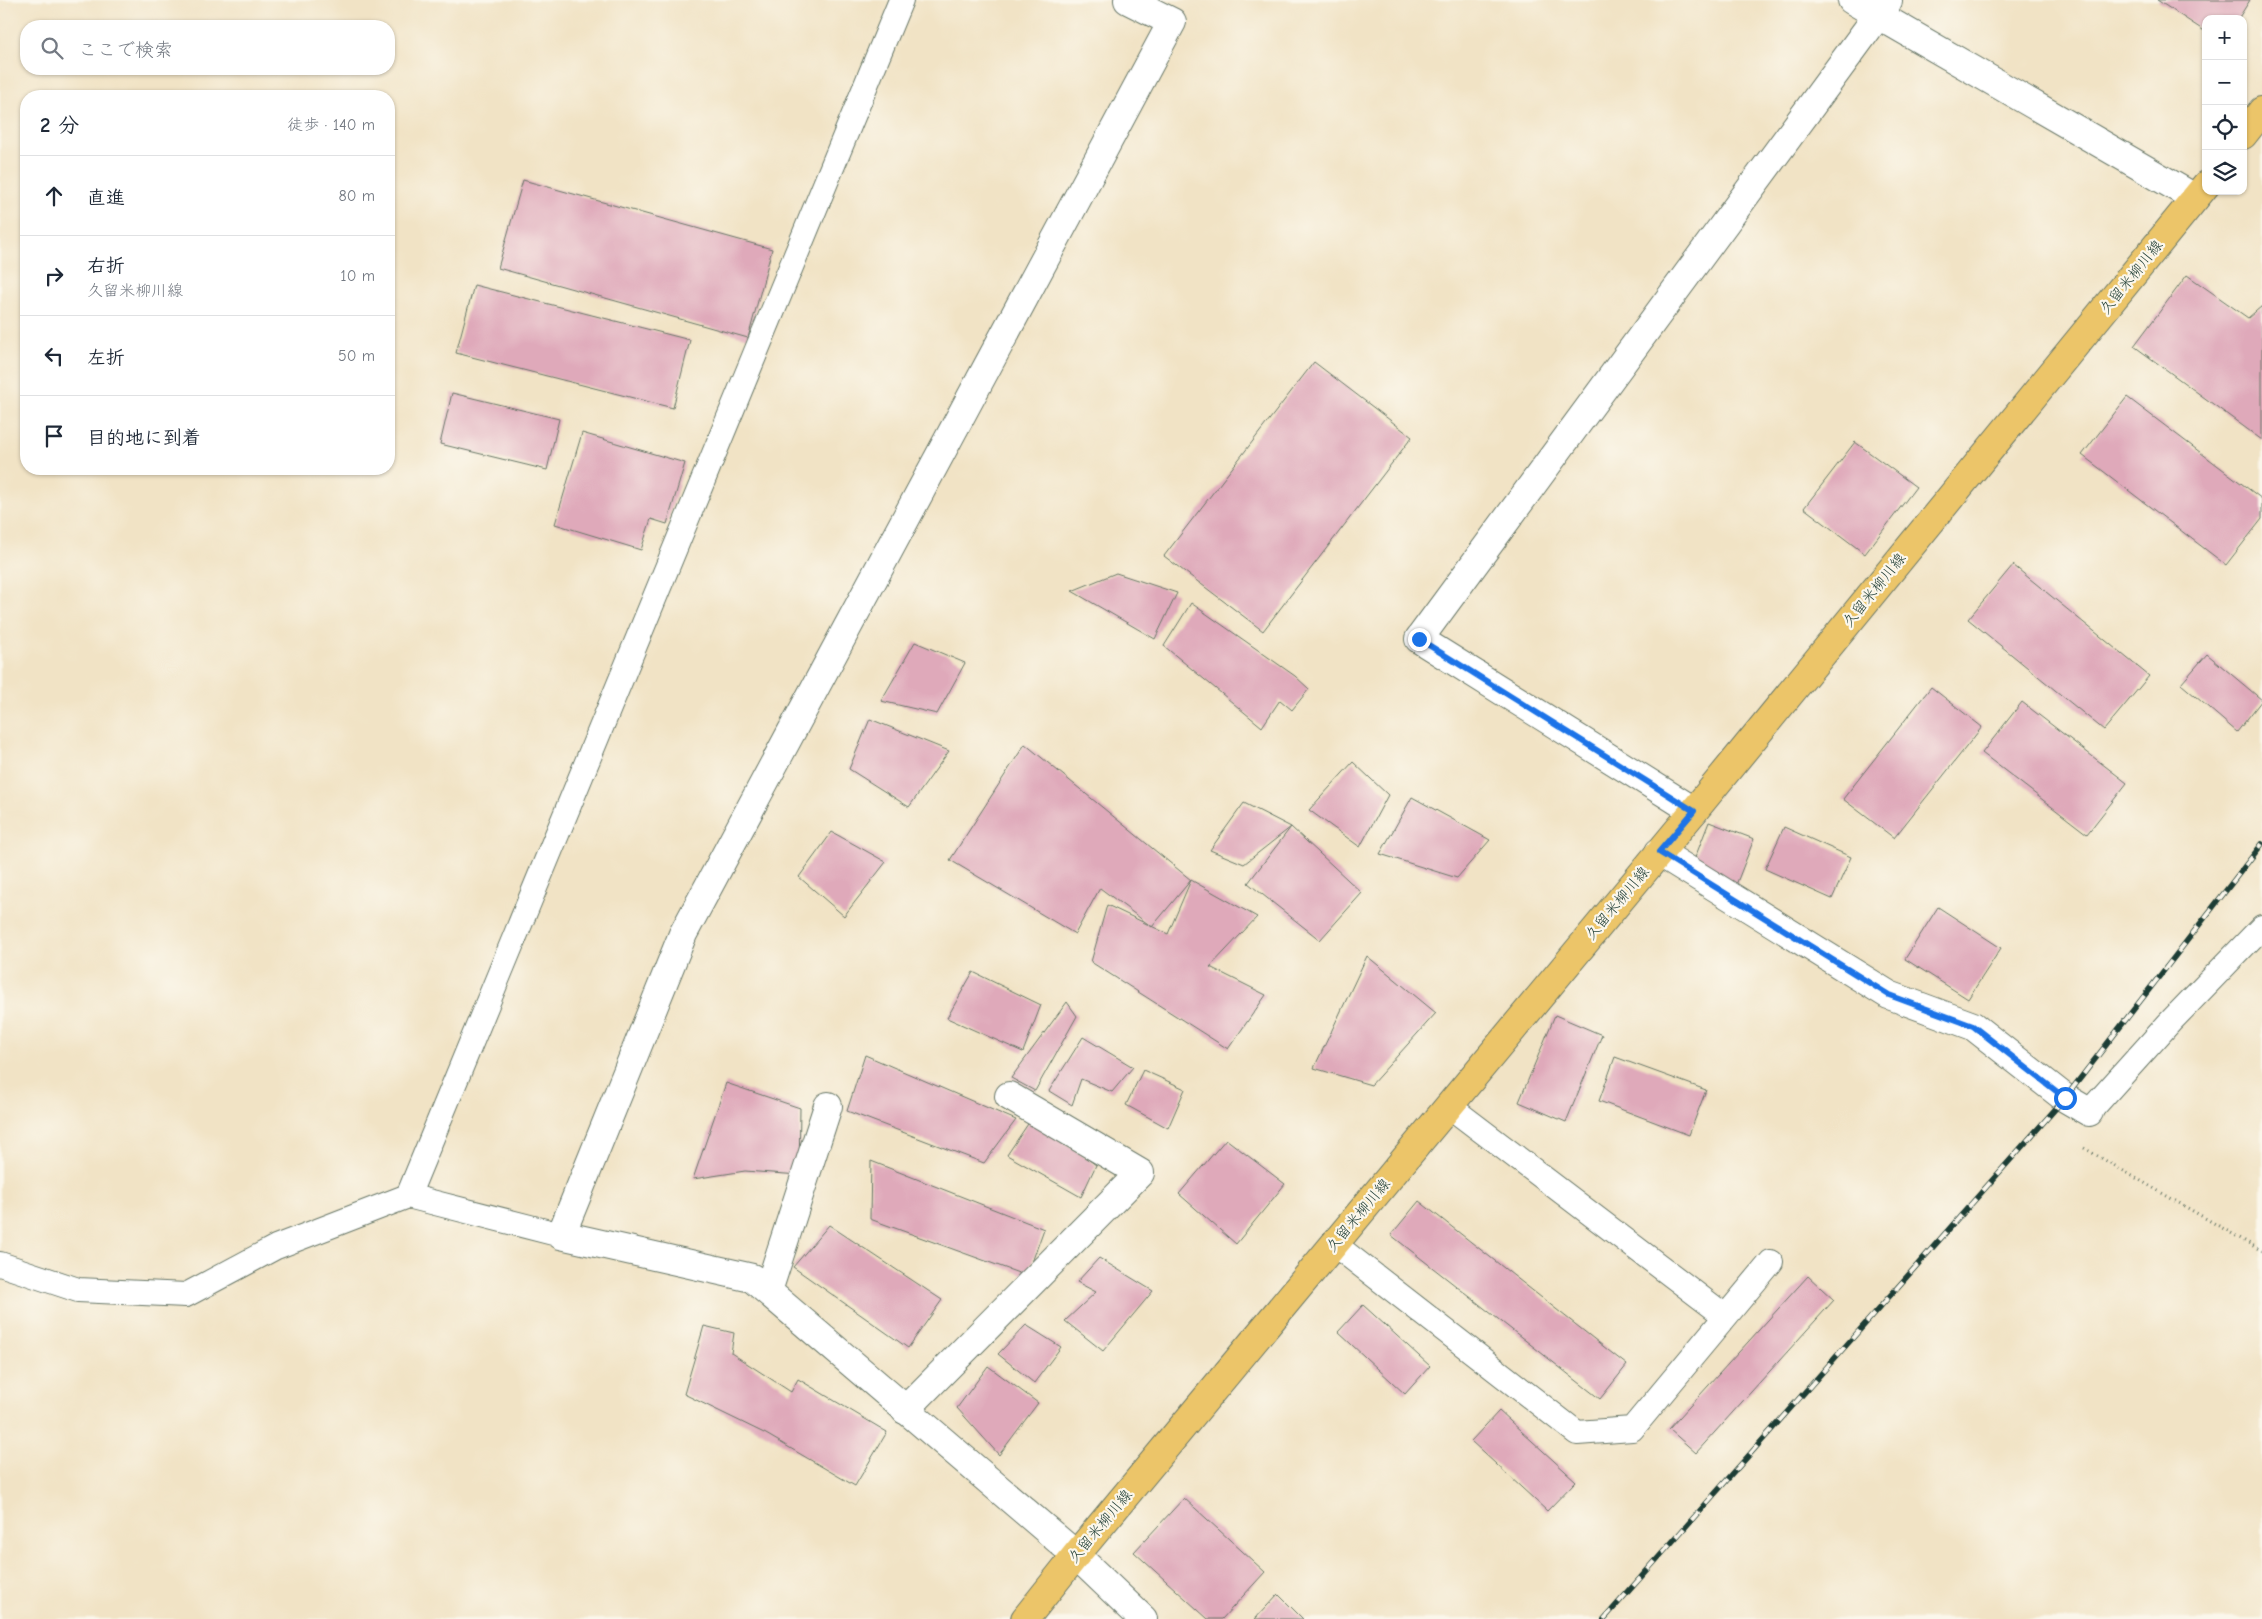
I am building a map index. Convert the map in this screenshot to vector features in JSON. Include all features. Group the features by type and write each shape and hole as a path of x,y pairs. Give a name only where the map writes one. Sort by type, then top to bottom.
{"main road":[{"path":"2247,130 2262,111"},
{"name":"久留米柳川線","path":"1025,1619 1076,1555 1694,811 2201,191"}],"street":[{"path":"1128,0 1172,22 683,934 561,1235 752,1278 1076,1555 1143,1619"},
{"path":"1852,0 1883,8 2201,191"},
{"path":"1694,811 1419,639 1883,8"},
{"path":"1659,852 1889,995 1973,1026 2065,1098 2089,1112"},
{"path":"905,1410 1140,1173 1009,1096"},
{"path":"768,1291 828,1106"}],"lane":[{"path":"408,1196 901,0"},
{"path":"2089,1112 2170,1022 2262,927"},
{"path":"1448,1106 1725,1316"},
{"path":"0,1264 78,1290 186,1295 276,1247 408,1196 561,1235"},
{"path":"1334,1244 1577,1433 1632,1429 1771,1262"}],"path":[{"path":"2089,1112 2076,1143 2262,1251"}],"building":[{"path":"2157,0 2250,0 2241,15 2202,15 2202,29"},
{"path":"523,180 772,249 748,338 498,268"},
{"path":"2187,275 2248,318 2262,306 2262,440 2134,346"},
{"path":"474,285 690,340 673,408 456,353"},
{"path":"1314,362 1412,437 1263,631 1164,556"},
{"path":"452,393 559,419 547,470 440,444"},
{"path":"2127,397 2262,499 2262,519 2226,565 2082,455"},
{"path":"582,433 685,463 667,524 651,519 641,550 555,524"},
{"path":"1855,442 1916,487 1865,554 1804,508"},
{"path":"2013,565 2149,676 2104,730 1968,619"},
{"path":"1116,573 1177,593 1155,639 1072,591"},
{"path":"1191,603 1295,676 1309,689 1292,710 1280,700 1262,727 1164,646"},
{"path":"915,642 965,663 937,714 881,701"},
{"path":"2207,654 2262,700 2237,732 2181,684"},
{"path":"1931,687 1982,727 1894,838 1843,799"},
{"path":"2022,702 2127,783 2087,834 1982,753"},
{"path":"870,719 949,751 909,807 849,769"},
{"path":"1025,744 1191,880 1152,927 1100,888 1075,934 950,860"},
{"path":"1353,762 1388,795 1360,847 1309,810"},
{"path":"1412,797 1490,840 1457,878 1380,854"},
{"path":"1244,803 1291,827 1244,864 1210,850"},
{"path":"1709,822 1754,839 1736,885 1691,868"},
{"path":"1291,827 1362,893 1320,940 1248,883"},
{"path":"1784,827 1851,857 1832,899 1765,869"},
{"path":"832,832 886,862 844,916 799,877"},
{"path":"1191,880 1257,917 1210,967 1266,995 1228,1049 1091,962 1107,905 1168,934"},
{"path":"1938,907 2001,948 1968,999 1905,959"},
{"path":"1367,956 1436,1013 1371,1085 1314,1068"},
{"path":"973,972 1041,1005 1023,1052 947,1018"},
{"path":"1067,1002 1077,1016 1035,1091 1011,1078"},
{"path":"1555,1015 1602,1035 1566,1122 1519,1102"},
{"path":"1083,1037 1133,1067 1112,1092 1081,1079 1072,1105 1049,1091"},
{"path":"865,1055 1016,1120 984,1163 847,1111"},
{"path":"1615,1057 1706,1090 1689,1135 1599,1101"},
{"path":"1143,1070 1185,1089 1168,1128 1126,1105"},
{"path":"726,1083 800,1108 799,1175 745,1171 693,1179"},
{"path":"1032,1118 1096,1165 1081,1197 1007,1155"},
{"path":"1226,1139 1285,1184 1236,1244 1179,1194"},
{"path":"871,1161 1044,1229 1027,1276 870,1219"},
{"path":"1419,1201 1627,1365 1600,1399 1391,1235"},
{"path":"829,1225 942,1300 908,1348 793,1267"},
{"path":"1099,1258 1153,1291 1103,1351 1065,1321 1096,1292 1077,1282"},
{"path":"1808,1276 1834,1300 1696,1453 1669,1429"},
{"path":"1363,1305 1430,1366 1405,1394 1338,1332"},
{"path":"1026,1325 1061,1347 1034,1383 998,1354"},
{"path":"704,1326 734,1333 731,1353 791,1392 798,1379 887,1432 855,1486 766,1434 684,1394"},
{"path":"988,1366 1038,1403 999,1455 957,1408"},
{"path":"1499,1411 1576,1481 1547,1511 1471,1441"},
{"path":"1184,1498 1265,1572 1222,1619 1208,1619 1134,1552"},
{"path":"1278,1594 1303,1619 1255,1619"}],"railway":[{"path":"1604,1619 2065,1098 2262,844"}],"route":[{"path":"1419,639 1694,811 1659,852 1889,995 1973,1026 2065,1098"}]}
